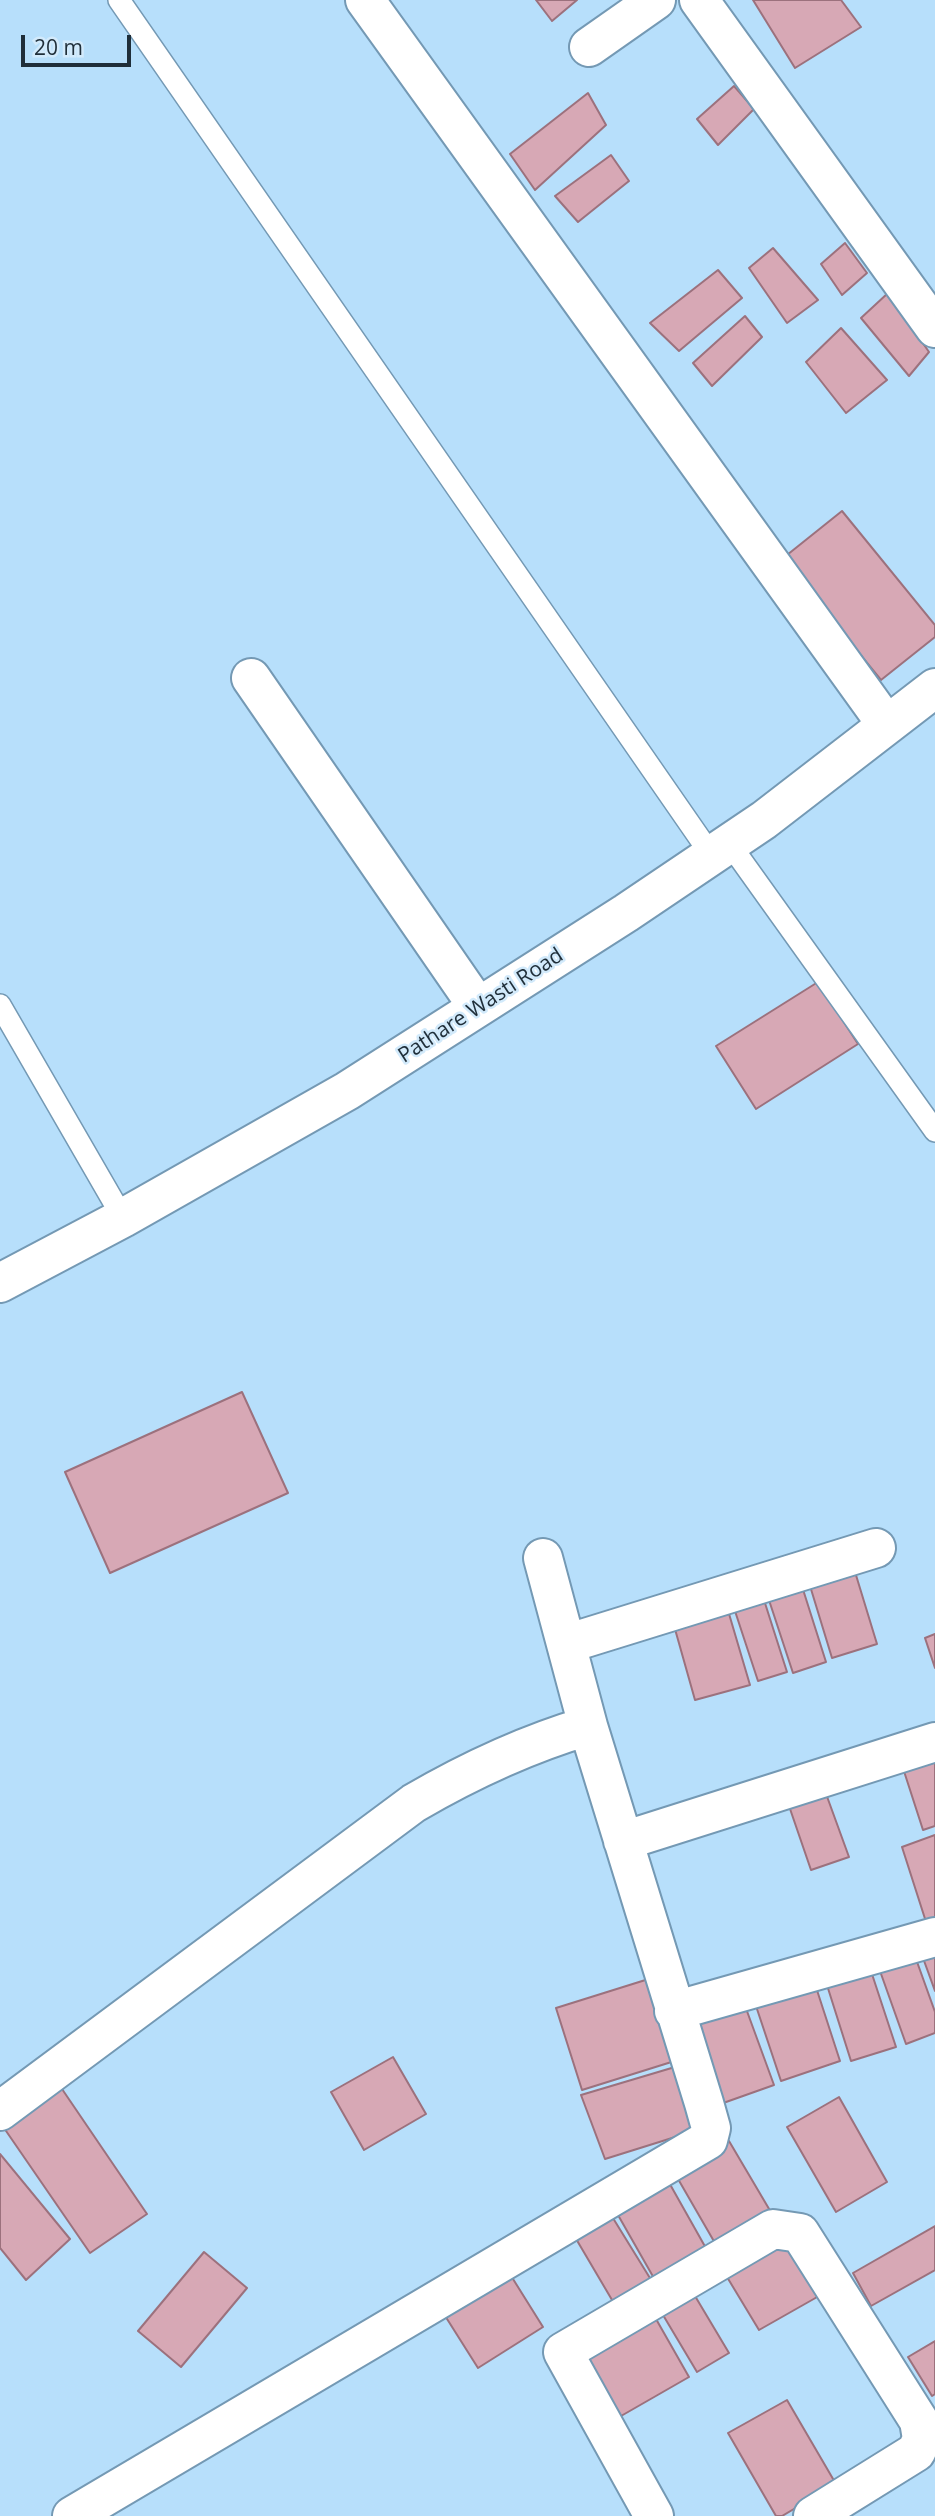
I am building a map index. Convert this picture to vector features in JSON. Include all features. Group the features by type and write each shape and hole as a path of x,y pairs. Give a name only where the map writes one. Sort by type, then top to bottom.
{"street":[{"path":"365,0 887,725"},
{"path":"589,47 656,0"},
{"path":"699,0 935,328"},
{"path":"251,678 478,1007"},
{"name":"Pathare Wasti Road","path":"0,1283 123,1218 347,1091 721,850 935,688"},
{"path":"566,1644 876,1548"},
{"path":"72,2516 708,2140 711,2128 704,2103 588,1726 543,1558"},
{"path":"0,2111 414,1803 448,1783 542,1739 588,1726"},
{"path":"623,1841 935,1742"},
{"path":"674,2011 935,1937"},
{"path":"654,2516 563,2352 773,2229 800,2233 919,2421 922,2439 916,2452 813,2516"}],"lane":[{"path":"119,0 721,850 935,1132"},
{"path":"0,1005 123,1218"}],"building":[{"path":"536,0 577,0 552,21"},
{"path":"753,0 841,0 861,27 795,68"},
{"path":"734,86 754,109 718,145 697,119"},
{"path":"588,93 606,125 535,190 510,154"},
{"path":"611,155 629,181 578,222 555,196"},
{"path":"845,243 867,273 842,295 821,264"},
{"path":"773,248 818,300 787,323 749,268"},
{"path":"718,270 742,298 679,351 650,323"},
{"path":"888,293 929,352 909,376 861,318"},
{"path":"745,316 762,337 712,386 693,363"},
{"path":"841,328 887,380 846,413 806,362"},
{"path":"842,511 935,625 935,637 881,680 782,559"},
{"path":"818,982 858,1044 756,1109 716,1046"},
{"path":"242,1392 288,1493 110,1573 65,1472"},
{"path":"852,1562 877,1644 832,1658 807,1576"},
{"path":"800,1580 826,1662 793,1673 766,1591"},
{"path":"764,1600 787,1672 758,1681 734,1608"},
{"path":"727,1607 750,1685 695,1700 673,1622"},
{"path":"935,1634 935,1668 925,1638"},
{"path":"935,1752 935,1826 923,1830 901,1762"},
{"path":"825,1791 849,1857 811,1870 788,1803"},
{"path":"935,1835 935,1923 927,1925 902,1847"},
{"path":"935,1954 935,1991 923,1958"},
{"path":"916,1959 935,2012 935,2033 906,2044 880,1971"},
{"path":"870,1968 896,2047 851,2061 826,1982"},
{"path":"655,1977 681,2059 582,2090 556,2008"},
{"path":"814,1981 840,2061 781,2081 754,2000"},
{"path":"744,2003 774,2085 712,2107 682,2024"},
{"path":"393,2057 426,2114 364,2150 331,2092"},
{"path":"685,2064 704,2128 605,2159 581,2095"},
{"path":"62,2089 147,2214 90,2253 4,2128"},
{"path":"839,2097 887,2182 836,2212 787,2127"},
{"path":"729,2141 775,2219 719,2250 674,2172"},
{"path":"0,2154 70,2239 26,2280 0,2248"},
{"path":"667,2179 707,2250 655,2280 614,2208"},
{"path":"608,2210 653,2283 615,2305 572,2232"},
{"path":"935,2226 935,2270 871,2306 853,2273"},
{"path":"793,2238 826,2292 759,2330 727,2277"},
{"path":"204,2252 247,2288 181,2367 138,2331"},
{"path":"508,2271 543,2327 478,2368 442,2311"},
{"path":"695,2296 729,2353 697,2372 663,2315"},
{"path":"656,2319 689,2377 621,2416 587,2359"},
{"path":"935,2341 935,2394 932,2396 908,2357"},
{"path":"787,2400 836,2484 782,2516 776,2516 728,2433"}]}
